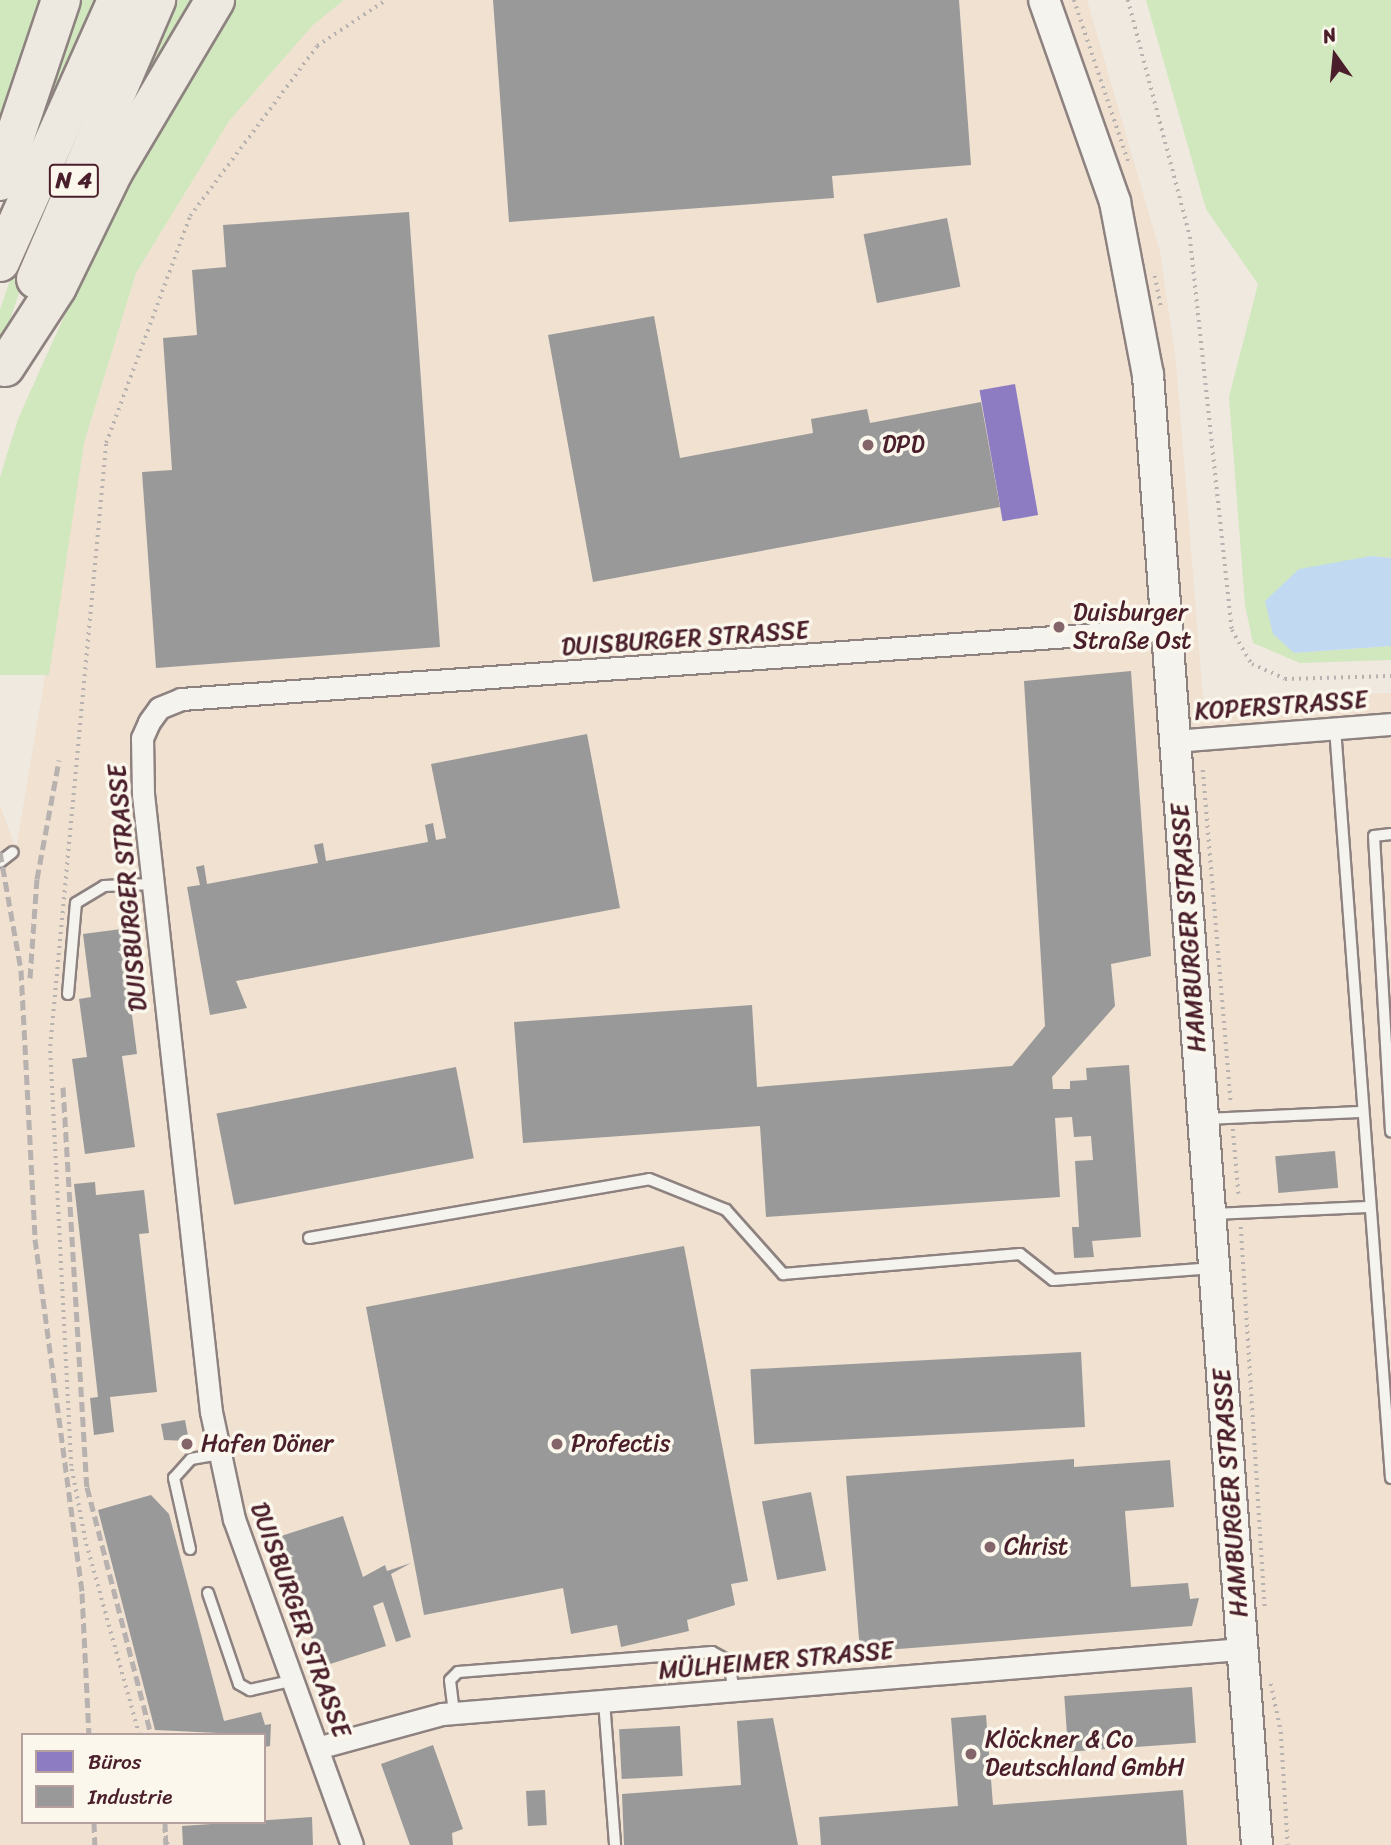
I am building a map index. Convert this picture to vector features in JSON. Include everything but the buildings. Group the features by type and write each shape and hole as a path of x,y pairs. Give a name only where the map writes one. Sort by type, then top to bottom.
{"highway":[{"path":"0,181 61,0"},
{"name":"N 4","path":"0,262 117,0"},
{"name":"N 4","path":"3,375 74,181 156,0"},
{"path":"3,375 57,287 113,172 215,0"}],"street":[{"name":"HAMBURGER STRASSE","path":"1050,7 1109,182 1133,278 1147,375 1256,1845"},
{"name":"DUISBURGER STRASSE","path":"352,1845 234,1519 220,1454 197,1312 152,884 142,738 159,708 181,699 1167,629"},
{"name":"KOPERSTRASSE","path":"1175,741 1391,724"},
{"name":"MÜLHEIMER STRASSE","path":"317,1748 454,1713 1242,1649"}],"lane":[{"path":"1335,728 1360,1112 1391,1479"},
{"path":"1391,834 1374,836 1386,946 1391,1132"},
{"path":"0,862 13,852"},
{"path":"68,994 76,903 104,886 152,884"},
{"path":"1203,1119 1360,1112"},
{"path":"309,1238 649,1179 726,1210 783,1274 1020,1254 1053,1280 1214,1268"},
{"path":"1210,1214 1368,1207"},
{"path":"190,1549 174,1478 191,1459 220,1454"},
{"path":"208,1593 239,1684 250,1690 291,1681"},
{"path":"454,1713 450,1680 458,1672 712,1652 729,1661 734,1691"},
{"path":"604,1701 615,1845"}],"path":[{"path":"138,1733 71,1466 50,1046 106,443 190,216 317,46 386,0"},
{"path":"1128,0 1190,237 1232,630 1252,664 1284,679 1391,676"},
{"path":"163,1824 168,1845"}],"shaded area":[{"path":"344,0 1087,0 1160,252 1176,362 1203,698 1391,693 1391,1845 0,1845 0,805 16,849 84,443 136,273 229,121 313,25"}],"green space":[{"path":"0,0 47,0 0,147"},
{"path":"70,0 96,0 17,174"},
{"path":"128,0 32,254 0,350 0,310 20,250"},
{"path":"179,0 208,0 100,180 152,54"},
{"path":"234,0 344,0 313,25 229,121 136,273 84,443 49,675 0,675 0,477 18,419 137,154"},
{"path":"1146,0 1391,0 1391,558 1371,556 1294,653 1391,646 1391,660 1300,663 1253,643 1245,605 1229,397 1258,284 1206,209"}],"water":[{"path":"1371,556 1391,558 1391,646 1294,653 1273,634 1265,601 1299,569"}],"railway":[{"path":"30,978 37,879 59,760"},
{"path":"0,852 21,970 35,1239 82,1593 89,1733"},
{"path":"63,1087 87,1487 150,1733"},
{"path":"94,1824 95,1845"},
{"path":"165,1824 166,1845"}],"place":[{"name":"DPD","path":"868,445"},
{"name":"Duisburger Straße Ost","path":"1059,627"},
{"name":"Hafen Döner","path":"187,1444"},
{"name":"Profectis","path":"557,1444"},
{"name":"Christ","path":"990,1547"},
{"name":"Klöckner & Co Deutschland GmbH","path":"971,1754"}]}
